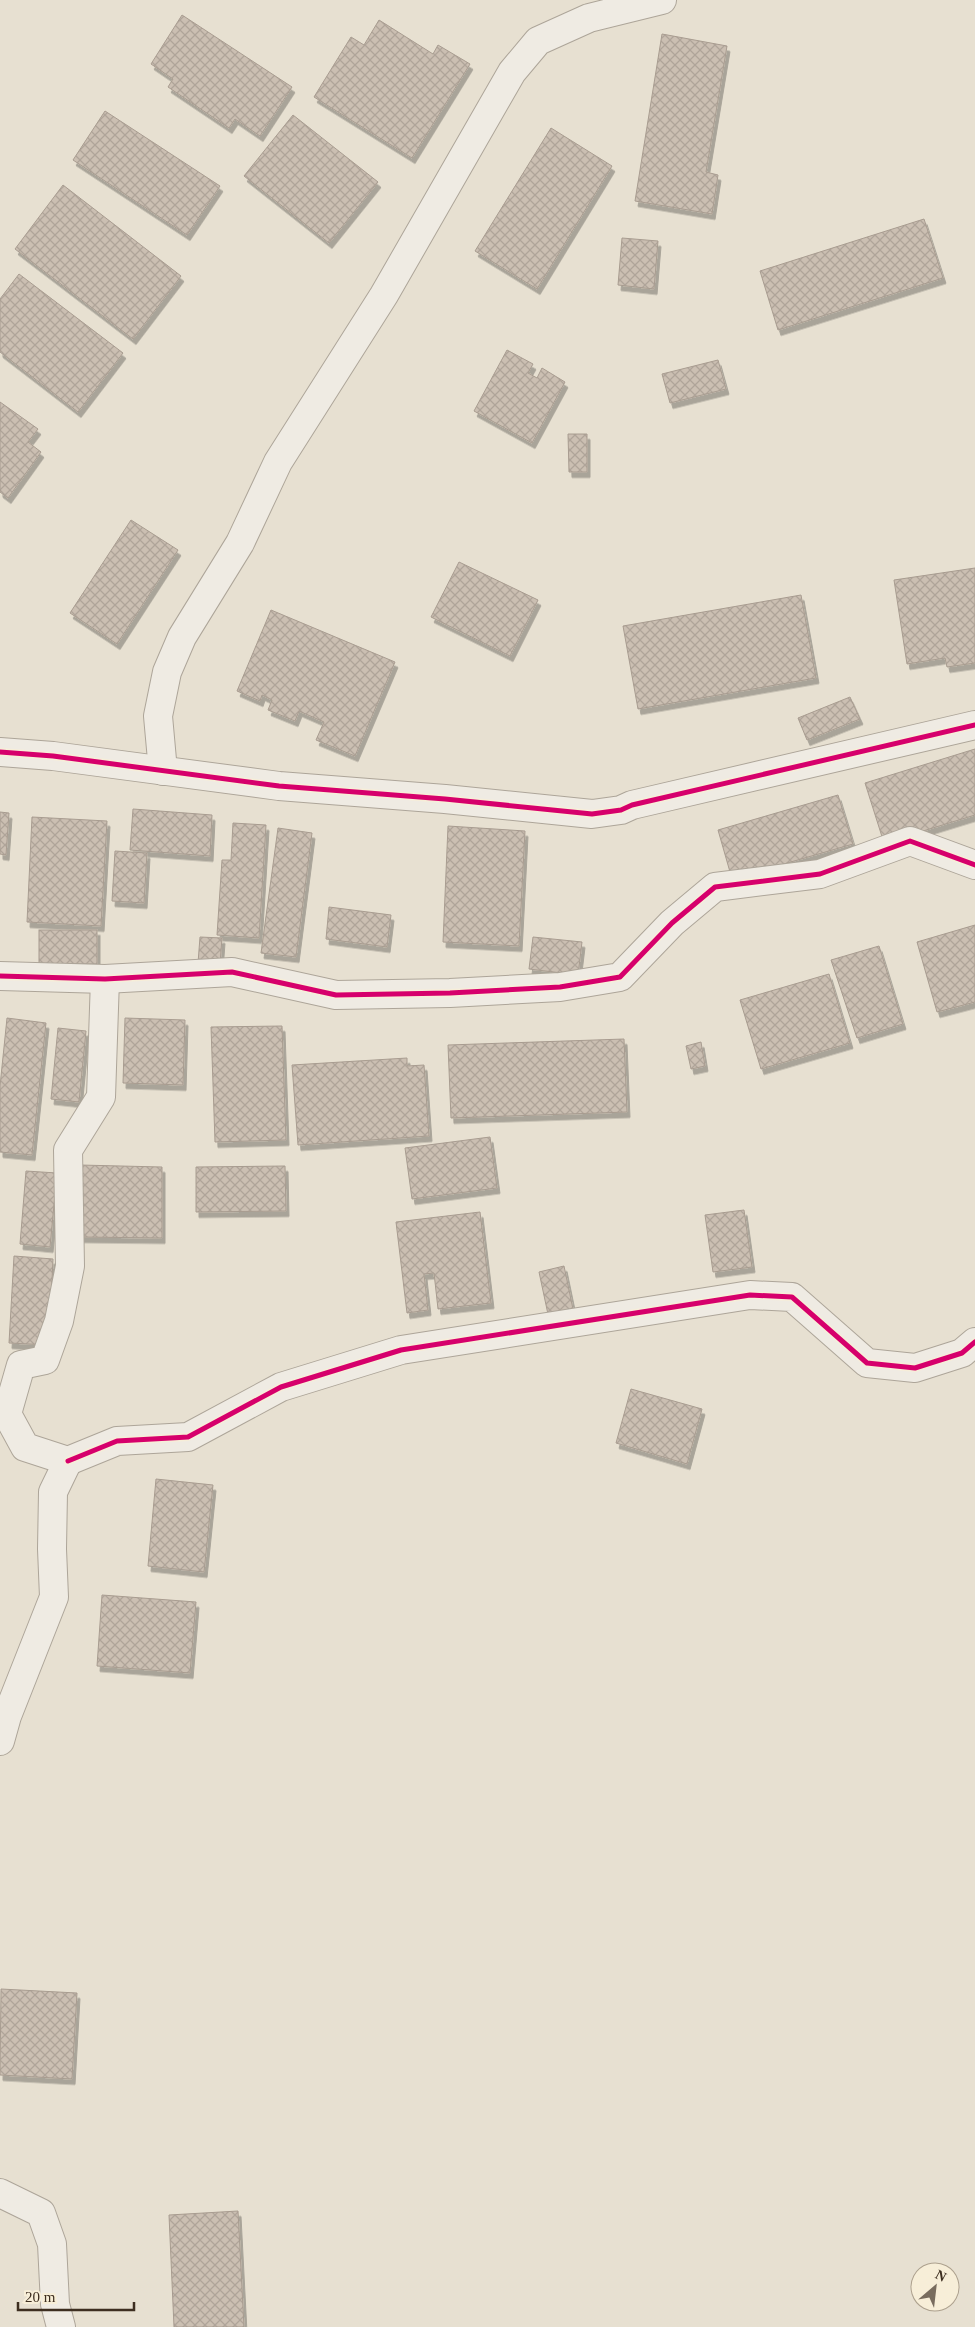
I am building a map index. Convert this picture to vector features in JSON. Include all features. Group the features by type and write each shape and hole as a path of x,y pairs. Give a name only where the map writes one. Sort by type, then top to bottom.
{"street":[{"path":"163,771 158,716 167,672 182,638 240,543 278,462 384,295 512,72 538,41 589,18 662,0"},
{"path":"0,752 53,756 279,786 445,799 592,814 621,810 632,805 975,725"},
{"path":"0,976 105,979 232,972 336,995 450,993 560,988 620,977 672,923 715,887 820,874 910,841 975,865"},
{"path":"105,979 101,1097 68,1150 70,1266 59,1321 45,1360 21,1365 7,1414 25,1447 68,1461 117,1441 188,1437 281,1387 401,1350 750,1295 792,1296 867,1363 915,1368 962,1353 975,1342"},
{"path":"0,1741 7,1716 54,1597 52,1550 53,1492 68,1461"},
{"path":"0,2193 41,2212 52,2244 55,2304 61,2327"}],"building":[{"path":"182,15 292,87 260,136 235,119 229,128 168,87 173,79 151,64"},
{"path":"379,20 433,54 438,45 470,64 412,158 314,97 351,37 364,45"},
{"path":"662,34 727,46 706,172 718,175 712,214 635,201"},
{"path":"105,111 220,186 187,235 73,160"},
{"path":"293,115 378,182 329,243 244,176"},
{"path":"551,128 612,166 537,289 475,251"},
{"path":"63,185 181,276 133,339 15,249"},
{"path":"924,219 943,278 778,330 760,271"},
{"path":"622,238 658,241 654,289 618,285"},
{"path":"19,274 123,353 78,412 0,352 0,299"},
{"path":"507,350 533,364 528,373 537,378 542,368 565,382 532,443 474,411"},
{"path":"718,360 726,389 670,403 662,374"},
{"path":"0,402 38,429 28,442 41,452 8,498 0,492"},
{"path":"568,434 587,434 587,472 569,472"},
{"path":"131,520 178,550 117,644 70,613"},
{"path":"459,562 538,600 510,656 431,617"},
{"path":"975,568 975,663 947,667 945,658 907,664 894,580"},
{"path":"801,595 816,678 638,709 623,626"},
{"path":"271,610 395,662 355,756 316,740 324,722 299,711 295,721 268,710 272,700 262,695 260,701 237,691"},
{"path":"850,697 860,719 807,740 798,718"},
{"path":"975,749 975,815 884,843 865,783"},
{"path":"838,795 853,844 732,879 718,830"},
{"path":"133,809 212,815 210,856 130,850"},
{"path":"0,812 9,813 6,855 0,854"},
{"path":"32,817 107,821 101,926 27,922"},
{"path":"233,823 266,825 259,938 217,935 222,860 231,860"},
{"path":"448,826 525,831 519,946 443,942"},
{"path":"278,828 312,833 296,957 261,953"},
{"path":"115,851 147,853 144,903 112,901"},
{"path":"329,907 391,915 387,947 326,939"},
{"path":"975,925 975,1002 937,1012 917,942"},
{"path":"39,930 97,930 97,964 39,964"},
{"path":"200,937 222,938 220,964 198,963"},
{"path":"533,937 582,942 578,975 529,969"},
{"path":"879,946 903,1024 857,1038 831,960"},
{"path":"829,974 850,1043 761,1069 740,1000"},
{"path":"7,1018 46,1023 32,1155 0,1152 0,1086"},
{"path":"125,1018 185,1020 183,1085 123,1083"},
{"path":"282,1026 286,1140 215,1142 211,1027"},
{"path":"58,1028 86,1031 79,1102 51,1099"},
{"path":"624,1039 627,1112 451,1118 448,1045"},
{"path":"701,1042 705,1066 691,1069 686,1046"},
{"path":"407,1058 407,1066 424,1065 429,1136 298,1145 292,1065"},
{"path":"490,1137 497,1188 412,1199 405,1148"},
{"path":"80,1165 162,1167 162,1238 79,1237"},
{"path":"285,1166 286,1211 196,1212 196,1167"},
{"path":"26,1171 57,1173 50,1247 20,1244"},
{"path":"744,1210 752,1267 713,1272 705,1215"},
{"path":"480,1212 491,1303 438,1309 434,1273 424,1274 428,1310 407,1313 396,1222"},
{"path":"14,1256 53,1259 49,1345 9,1343"},
{"path":"564,1266 574,1314 549,1319 539,1272"},
{"path":"631,1389 702,1409 687,1464 616,1443"},
{"path":"156,1479 213,1485 204,1572 148,1566"},
{"path":"102,1595 196,1602 190,1673 97,1666"},
{"path":"1,1989 77,1993 72,2079 0,2075"},
{"path":"238,2211 244,2327 174,2327 169,2215"}],"cycle path":[{"path":"0,752 53,756 279,786 445,799 592,814 621,810 632,805 975,725"},
{"path":"0,976 105,979 232,972 336,995 450,993 560,987 620,977 672,923 715,887 820,874 910,841 975,865"},
{"path":"68,1461 117,1441 188,1437 281,1387 401,1350 750,1295 792,1297 867,1363 915,1368 962,1353 975,1342"}]}
